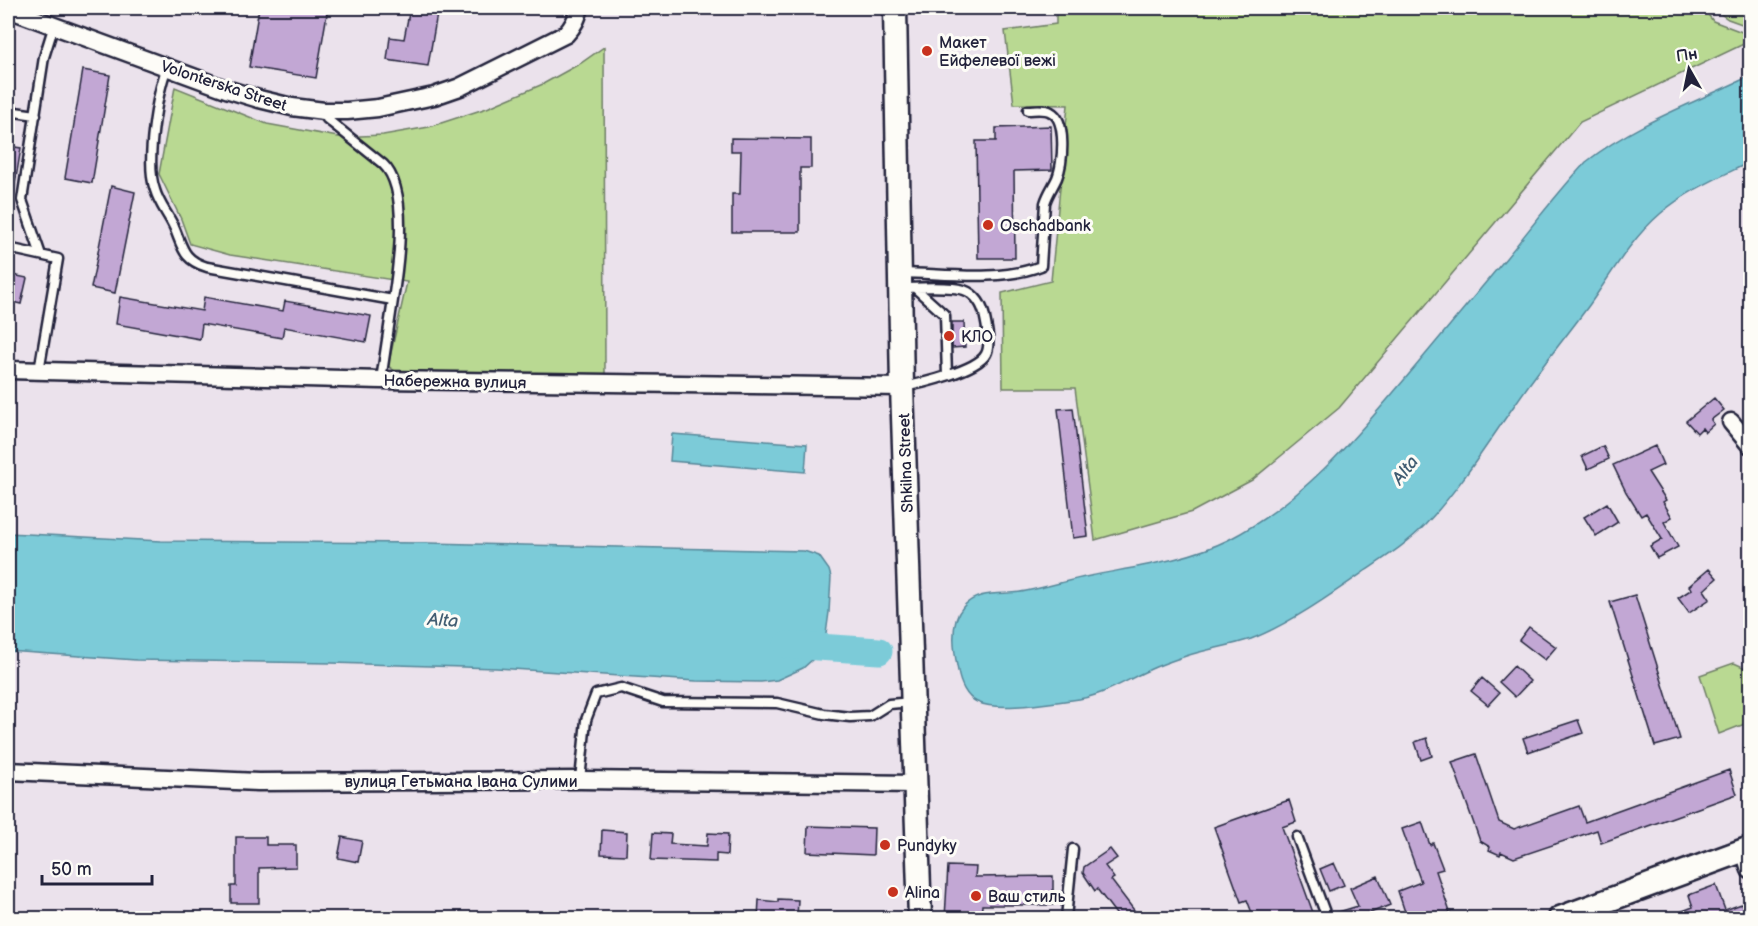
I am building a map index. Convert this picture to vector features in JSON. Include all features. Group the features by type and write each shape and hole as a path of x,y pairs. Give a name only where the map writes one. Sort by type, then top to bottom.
{"main road":[{"name":"Shkilna Street","path":"895,8 904,283 902,387 920,918"},
{"path":"1560,918 1748,856"}],"street":[{"name":"Volonterska Street","path":"8,9 259,99 292,107 347,111 371,109 434,96 459,87 566,33 576,20 580,8"},
{"name":"Набережна вулиця","path":"8,370 381,380 902,387"},
{"path":"1731,422 1750,445"},
{"name":"вулиця Гетьмана Івана Сулими","path":"8,771 258,782 580,780 916,784"}],"lane":[{"path":"41,255 22,200 44,57 54,26"},
{"path":"167,67 160,90 150,168 159,202 169,216 188,258 195,264 207,267 393,300"},
{"path":"904,283 1027,271 1041,266 1045,203 1058,177 1062,136 1060,122 1052,112 1028,110"},
{"path":"8,111 36,115"},
{"path":"324,111 327,119 388,168 398,202 400,231 398,265 381,380"},
{"path":"8,248 58,259 39,372"},
{"path":"904,283 945,315 948,375"},
{"path":"902,387 914,386 974,366 987,352 988,345 983,309 978,300 966,290 904,283"},
{"path":"580,780 586,720 596,694 621,688 663,702 770,703 850,717 870,716 889,704 914,702"},
{"path":"1297,837 1327,918"},
{"path":"1066,918 1073,849"}],"green space":[{"path":"1056,8 1703,8 1713,21 1750,35 1750,41 1580,122 1339,408 1252,480 1192,512 1095,540 1075,388 1003,388 1002,293 1051,281 1068,105 1014,104 1005,31 1056,24"},
{"path":"1712,8 1750,8 1750,27 1728,19"},
{"path":"604,47 605,375 398,373 388,366 407,282 230,255 190,244 181,219 159,174 175,87 267,124 338,137 383,135 429,127 487,108 543,84"},
{"path":"1734,663 1750,670 1750,722 1719,734 1700,675"}],"water":[{"path":"1750,76 1750,162 1681,198 1660,214 1640,234 1525,390 1462,481 1438,511 1404,544 1280,626 1251,639 1168,662 1093,696 1010,707 986,705 973,700 967,693 959,676 954,629 959,614 969,601 984,595 1026,591 1179,558 1228,540 1256,524 1307,485 1374,416 1586,162 1645,125"},
{"path":"672,434 807,444 805,472 670,461"},
{"path":"8,533 161,541 428,543 804,551 819,556 829,570 831,577 829,612 822,646 812,660 803,668 777,680 761,682 696,681 496,668 136,660 8,651"}],"building":[{"path":"259,8 328,8 316,78 249,67"},
{"path":"410,8 438,8 428,66 387,60 390,37 404,39"},
{"path":"83,70 110,75 92,183 65,178"},
{"path":"1051,126 1052,170 1014,171 1015,258 978,258 976,141 996,141 996,128"},
{"path":"731,138 811,139 811,168 800,168 800,232 732,232 732,194 740,194 741,151 731,151"},
{"path":"8,146 21,148 14,190 8,190"},
{"path":"111,186 135,192 115,293 91,288"},
{"path":"8,274 27,278 21,304 8,301"},
{"path":"120,297 202,311 204,297 283,311 285,301 371,316 366,342 284,327 282,338 202,324 200,339 116,324"},
{"path":"952,322 964,322 965,347 952,348"},
{"path":"1714,398 1724,410 1711,420 1714,424 1705,432 1702,428 1697,433 1686,421"},
{"path":"1073,408 1088,536 1073,538 1058,409"},
{"path":"1603,446 1609,459 1588,469 1582,456"},
{"path":"1655,446 1663,465 1648,472 1666,500 1663,502 1672,517 1664,522 1678,547 1657,558 1650,546 1662,539 1646,513 1641,516 1613,465"},
{"path":"1607,503 1618,522 1596,536 1584,517"},
{"path":"1709,569 1717,578 1704,590 1710,599 1689,613 1678,598 1692,589 1689,586"},
{"path":"1635,595 1680,739 1655,746 1610,602"},
{"path":"1529,627 1556,647 1545,660 1519,640"},
{"path":"1514,666 1530,681 1515,697 1499,682"},
{"path":"1482,678 1499,693 1488,705 1471,691"},
{"path":"1578,720 1583,733 1528,752 1523,738"},
{"path":"1427,738 1432,756 1421,760 1415,742"},
{"path":"1476,754 1499,822 1514,829 1579,806 1585,822 1729,770 1737,794 1601,843 1597,830 1514,858 1489,850 1490,847 1480,841 1452,762"},
{"path":"1289,800 1296,822 1282,827 1315,918 1254,918 1247,900 1241,902 1214,827"},
{"path":"1422,822 1430,845 1433,843 1443,869 1436,871 1452,918 1407,918 1398,891 1421,882 1402,829"},
{"path":"808,826 874,828 873,855 807,852"},
{"path":"602,830 627,832 626,855 601,854"},
{"path":"653,833 671,834 670,844 707,846 708,833 728,834 727,855 716,854 716,862 651,860"},
{"path":"236,837 266,837 266,845 296,845 296,867 259,868 259,903 231,903 231,886 236,886"},
{"path":"342,837 362,841 358,862 338,858"},
{"path":"1110,849 1117,858 1105,866 1114,878 1111,880 1140,918 1119,918 1097,889 1095,891 1083,873 1084,867"},
{"path":"1334,863 1344,885 1329,891 1320,869"},
{"path":"948,866 976,867 975,877 1053,876 1053,905 982,905 981,918 945,918"},
{"path":"1378,876 1390,905 1358,918 1333,918 1332,914 1358,906 1350,888"},
{"path":"1716,885 1725,910 1747,902 1750,918 1667,918 1693,907 1689,895"},
{"path":"778,899 798,900 797,918 758,918 759,900 778,902"}],"waterway":[{"name":"Alta","path":"787,645 879,651"}],"place":[{"name":"Макет Ейфелевої вежі","path":"927,51"},
{"name":"Oschadbank","path":"988,225"},
{"name":"КЛО","path":"949,336"},
{"name":"Pundyky","path":"885,845"},
{"name":"Alina","path":"893,892"},
{"name":"Ваш стиль","path":"976,896"}]}
